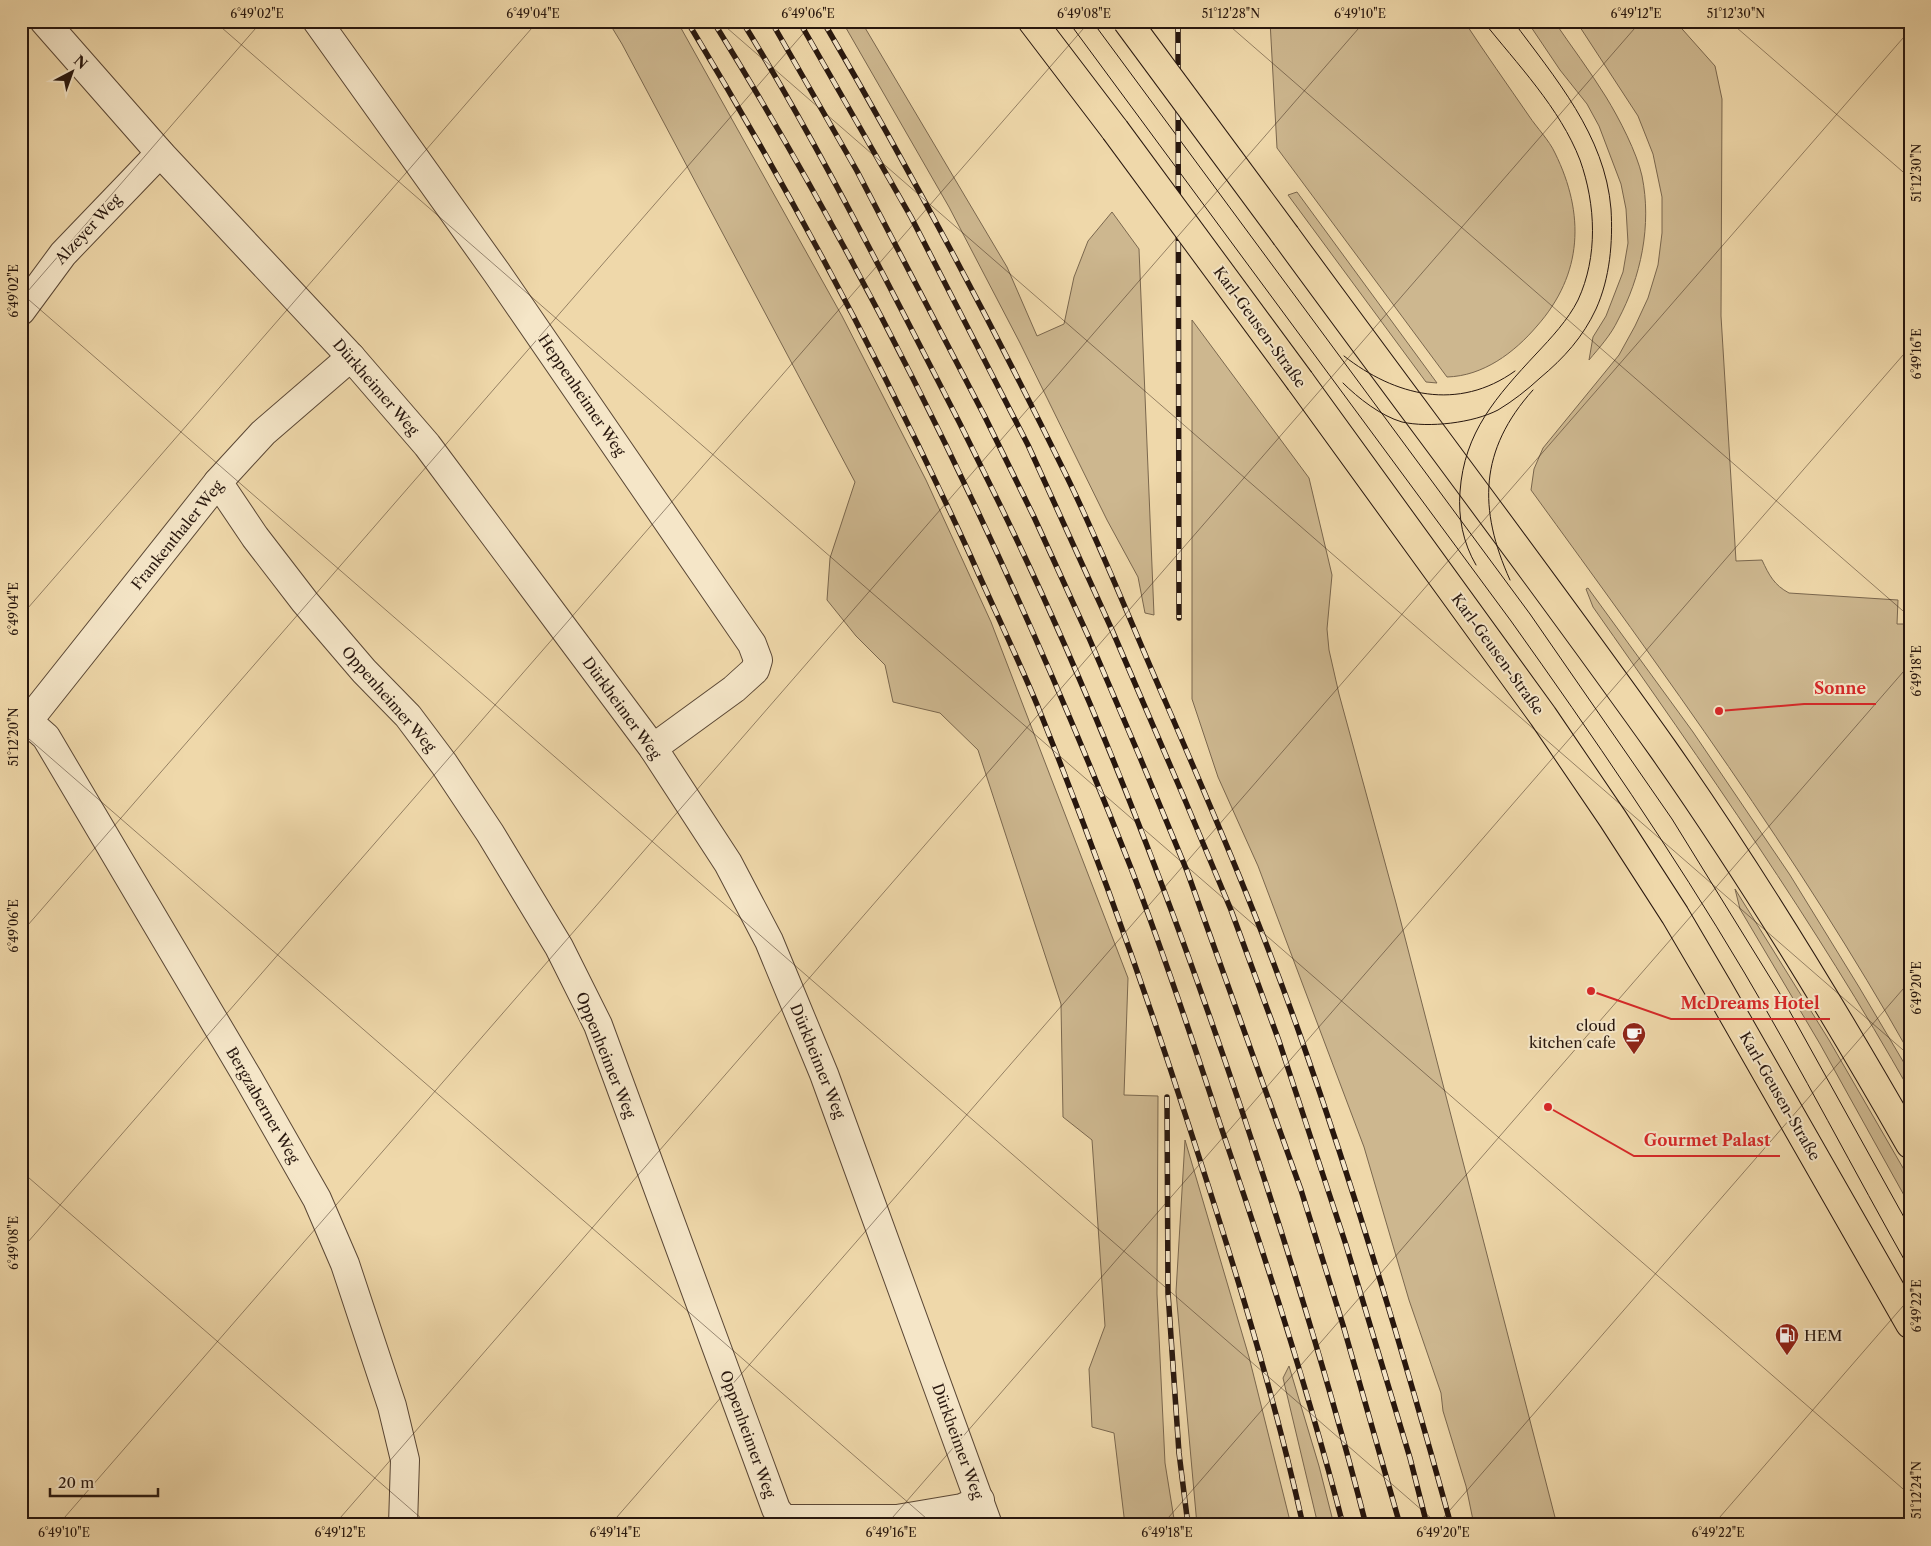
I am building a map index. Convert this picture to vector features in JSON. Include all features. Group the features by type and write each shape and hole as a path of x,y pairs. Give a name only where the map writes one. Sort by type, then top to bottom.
{"main road":[{"name":"Karl-Geusen-Straße","path":"1032,21 1300,381 1543,716 1613,819 1675,915 1718,988 1910,1324"},
{"path":"1127,21 1571,622 1663,751 1779,926 1846,1034 1910,1144"}],"street":[{"name":"Dürkheimer Weg","path":"44,21 160,153 351,357 427,445 653,748 728,863 769,940 824,1074 984,1512"},
{"name":"Heppenheimer Weg","path":"317,21 497,273 752,644 758,660 755,670 734,689 653,748"},
{"name":"Alzeyer Weg","path":"21,311 63,254 160,153"},
{"name":"Frankenthaler Weg","path":"25,726 218,482 263,433 351,357"},
{"name":"Oppenheimer Weg","path":"218,482 254,537 305,602 364,671 408,716 444,764 495,840 559,947 598,1025 776,1509 783,1518 788,1519 896,1519 962,1508 984,1512"},
{"name":"Bergzaberner Weg","path":"25,726 46,737 248,1078 317,1199 345,1264 392,1406 405,1460 403,1525"}],"shaded area":[{"path":"608,21 677,21 842,316 926,480 991,622 1128,978 1124,1095 1158,1096 1157,1294 1165,1463 1175,1525 1125,1525 1114,1433 1092,1427 1089,1369 1105,1326 1092,1140 1063,1117 1061,1004 978,750 940,713 893,702 885,665 856,636 827,600 830,558 855,482"},
{"path":"842,21 861,21 1007,267 1037,336 1064,324 1074,277 1088,241 1112,212 1139,249 1154,615 1145,613 1138,577 1107,520 1020,343 949,207"},
{"path":"1270,21 1464,21 1552,148 1565,176 1575,221 1575,243 1571,264 1563,286 1552,306 1537,326 1508,354 1485,368 1460,376 1447,377 1277,148"},
{"path":"1527,21 1554,21 1611,105 1632,146 1642,176 1645,194 1645,232 1633,286 1615,326 1589,360 1593,337 1606,316 1623,272 1628,243 1626,209 1621,184 1599,126 1587,104 1560,70"},
{"path":"1576,21 1675,21 1715,66 1722,99 1721,316 1736,561 1762,560 1779,587 1789,593 1898,600 1897,624 1910,624 1910,1054 1867,980 1776,837 1631,627 1531,490 1534,469 1543,448 1619,355 1635,326 1648,298 1658,265 1662,233 1662,197 1653,154 1638,116"},
{"path":"1297,192 1437,383 1426,382 1288,195"},
{"path":"1192,320 1309,478 1332,575 1327,629 1329,650 1339,694 1396,903 1557,1525 1474,1525 1466,1486 1443,1411 1441,1393 1409,1300 1364,1147 1258,866 1218,777 1192,699"},
{"path":"1588,588 1693,732 1790,875 1910,1073 1910,1091 1874,1028 1758,845 1593,607 1586,589"},
{"path":"1735,889 1829,1040 1910,1180 1910,1206 1820,1044 1740,909"},
{"path":"1185,1140 1249,1357 1291,1525 1197,1525 1176,1292"},
{"path":"1289,1366 1319,1466 1334,1525 1318,1525 1283,1378"}],"tram line":[{"path":"1068,21 1511,621 1631,794 1689,882 1744,972 1787,1046 1910,1270"},
{"path":"1092,21 1530,614 1672,819 1779,992 1910,1228"},
{"path":"1476,565 1471,557 1462,530 1460,511 1460,492 1468,451 1485,416 1496,400 1559,328 1574,307 1584,283 1592,249 1592,213 1589,195 1580,160 1571,141 1561,122 1537,87 1483,21"},
{"path":"1343,383 1370,406 1402,422 1438,424 1476,418 1504,407 1549,370 1579,338 1596,309 1605,285 1610,260 1611,209 1607,182 1599,156 1575,109 1561,86 1513,21"},
{"path":"1344,356 1384,381 1405,389 1427,394 1449,395 1471,392 1493,384 1515,371"},
{"path":"1510,580 1492,529 1489,481 1502,435 1515,412 1533,390"}],"railway":[{"path":"687,21 801,218 872,352 939,488 1038,707 1117,914 1188,1123 1265,1373 1303,1525"},
{"path":"713,21 774,122 888,330 992,542 1087,758 1143,900 1199,1060 1285,1323 1343,1525"},
{"path":"742,21 832,178 954,412 1047,606 1108,747 1191,963 1241,1108 1307,1315 1366,1525"},
{"path":"771,21 857,171 984,415 1034,517 1139,755 1187,871 1301,1190 1343,1325 1400,1525"},
{"path":"799,21 911,217 1028,445 1112,630 1231,910 1279,1041 1346,1245 1410,1458 1427,1525"},
{"path":"823,21 949,247 1067,477 1219,828 1270,953 1322,1098 1380,1280 1451,1525"},
{"path":"1178,21 1179,618"},
{"path":"1167,1097 1168,1293 1179,1453 1188,1525"}],"place":[{"name":"Sonne","path":"1719,711"},
{"name":"McDreams Hotel","path":"1591,991"},
{"name":"cloud kitchen cafe","path":"1634,1055"},
{"name":"Gourmet Palast","path":"1548,1107"},
{"name":"HEM","path":"1787,1356"}]}
